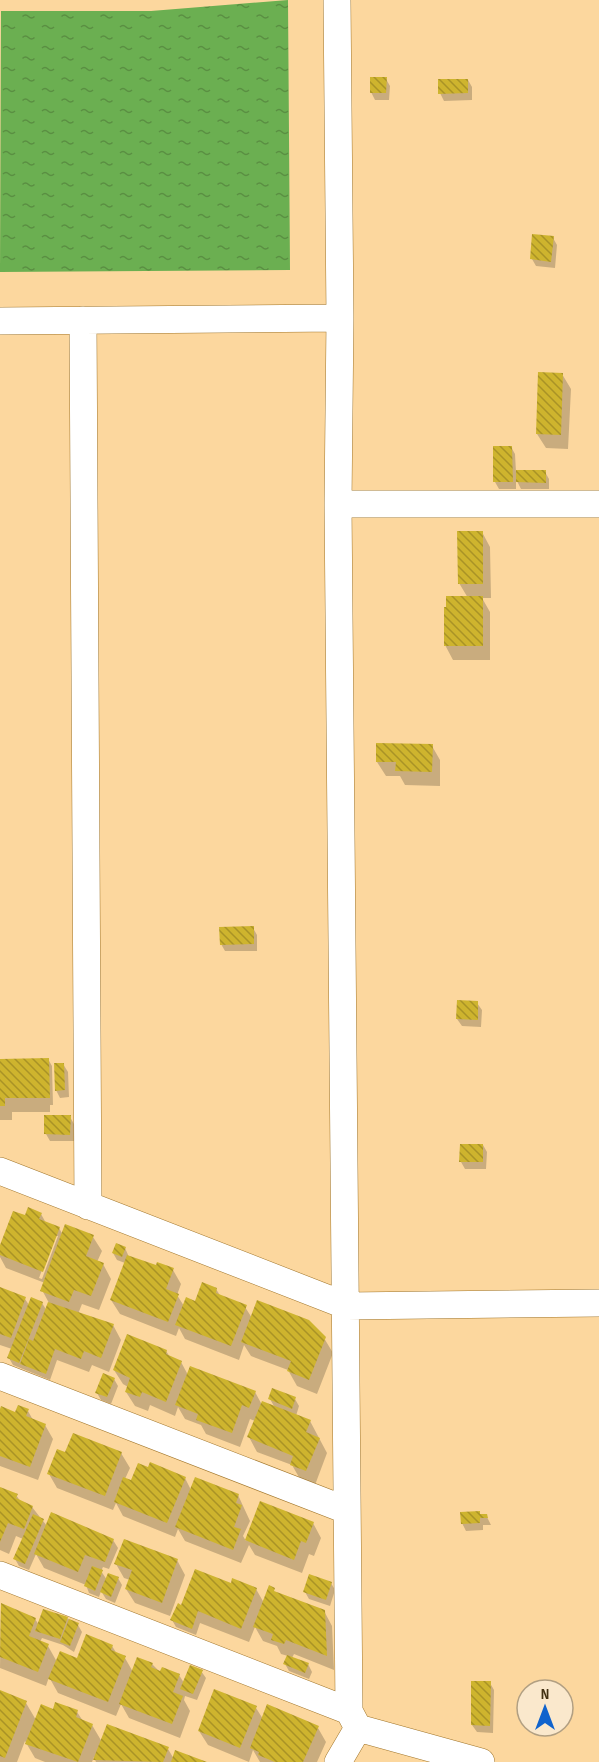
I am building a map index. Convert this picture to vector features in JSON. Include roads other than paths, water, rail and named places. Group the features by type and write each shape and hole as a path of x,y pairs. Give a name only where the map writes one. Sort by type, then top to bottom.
{"street":[{"path":"337,0 340,318 338,504 347,1306 346,1510 353,1719 338,1762"},
{"path":"0,321 340,318"},
{"path":"83,320 88,1206"},
{"path":"338,504 599,504"},
{"path":"0,1171 347,1306 599,1303"},
{"path":"0,1376 346,1510"},
{"path":"0,1575 353,1719 481,1762"}],"water":[{"path":"288,0 290,270 0,272 1,11 151,11"}]}
